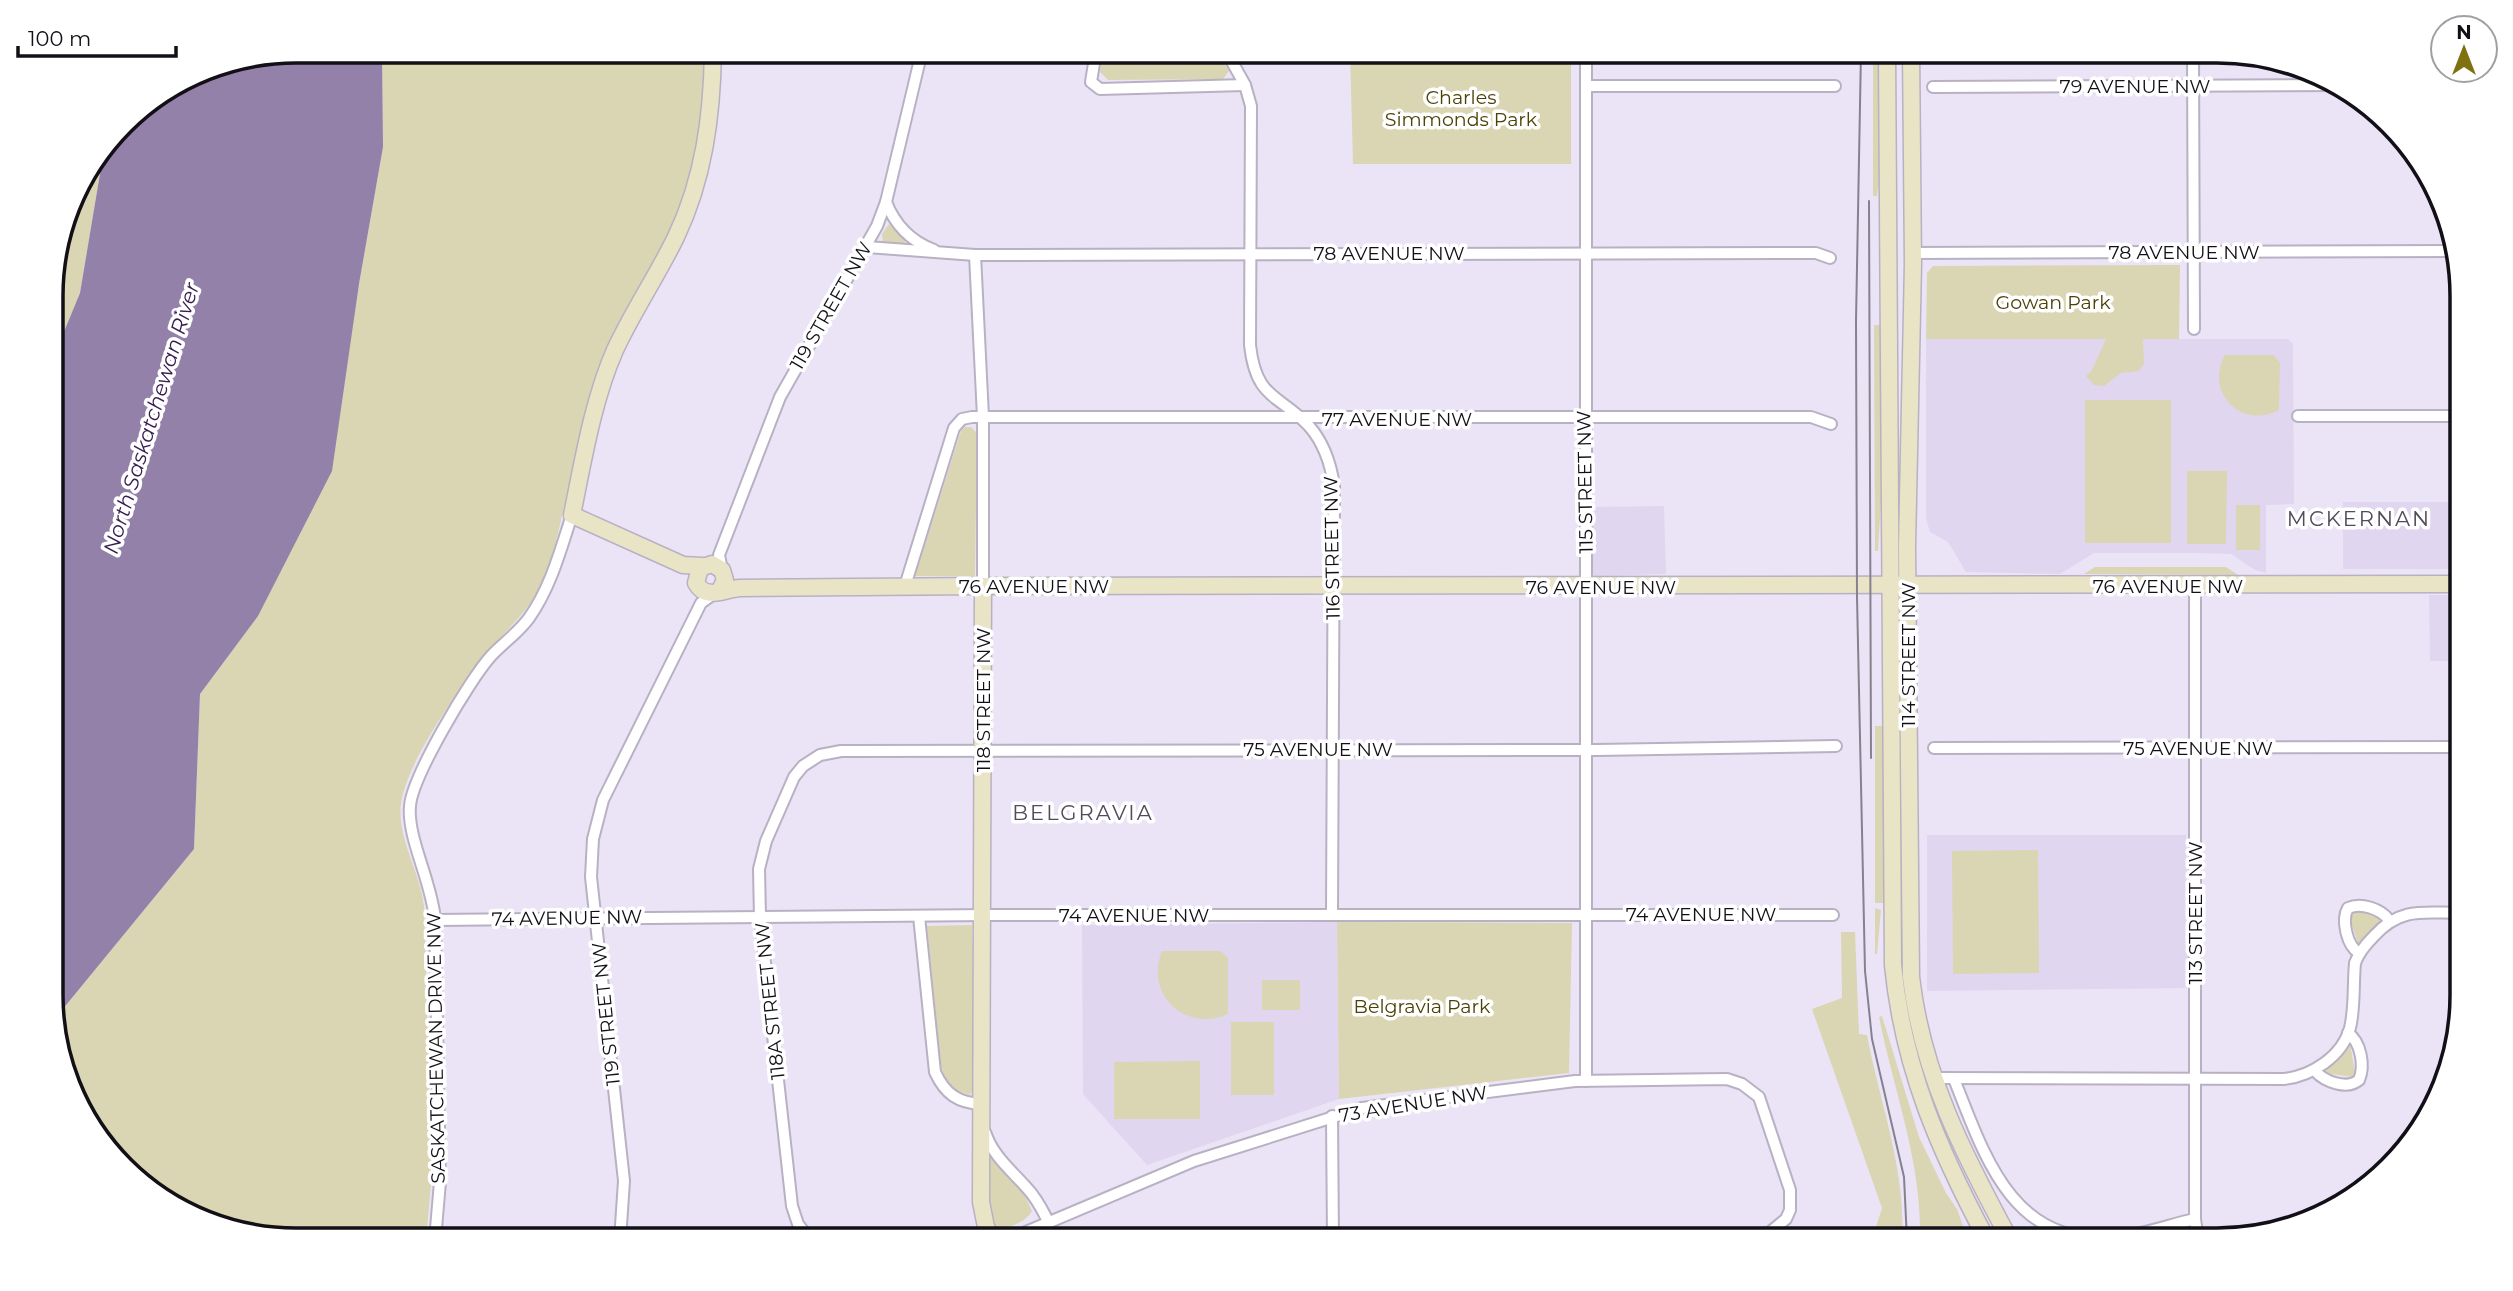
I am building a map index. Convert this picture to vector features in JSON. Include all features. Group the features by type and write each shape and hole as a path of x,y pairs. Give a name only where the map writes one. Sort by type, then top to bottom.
{"street":[{"name":"SASKATCHEWAN DRIVE NW","path":"436,1228 440,1182 435,920 429,881 411,831 412,792 428,757 490,657 528,620 547,588 572,515 602,390 614,352 676,237 700,170 709,123 712,63"},
{"name":"119 STREET NW","path":"621,1228 624,1181 595,918 591,856 597,817 698,591 716,573 780,397 867,247 886,202 919,63"},
{"path":"1094,63 1091,82 1100,89 1245,85 1233,63"},
{"name":"115 STREET NW","path":"1586,63 1586,1081"},
{"name":"114 STREET NW","path":"1887,63 1910,961 1917,1021 1932,1079 1958,1142 2004,1228"},
{"name":"114 STREET NW","path":"1912,63 1912,253 1899,586 1895,985 1906,1047 1919,1096 1942,1152 1981,1228"},
{"path":"2193,63 2194,329"},
{"name":"116 STREET NW","path":"1245,85 1253,129 1250,345 1254,367 1269,394 1300,419 1321,443 1332,475 1332,914"},
{"name":"79 AVENUE NW","path":"1933,87 2316,85"},
{"path":"1586,86 1835,86"},
{"name":"78 AVENUE NW","path":"886,202 892,217 911,238 947,254"},
{"name":"78 AVENUE NW","path":"867,247 975,255 1816,253 1829,258"},
{"name":"78 AVENUE NW","path":"1912,253 2445,251"},
{"name":"118 STREET NW","path":"975,255 983,417 981,1202 986,1228"},
{"path":"2298,416 2450,416"},
{"name":"77 AVENUE NW","path":"905,586 954,428 962,419 1811,417 1831,424"},
{"name":"76 AVENUE NW","path":"572,515 683,565 716,573 740,588 2450,584"},
{"name":"76 AVENUE NW","path":"683,565 698,591"},
{"path":"698,591 696,574 716,573"},
{"name":"113 STREET NW","path":"2196,585 2197,1228"},
{"name":"75 AVENUE NW","path":"803,766 820,755 841,751 1587,750 1836,746"},
{"name":"75 AVENUE NW","path":"1934,748 2450,747"},
{"name":"118A STREET NW","path":"801,1228 792,1206 760,918 761,854 788,789 803,766"},
{"path":"2360,953 2353,948 2346,928 2344,916 2348,908 2356,905 2370,908 2383,913 2389,920"},
{"path":"1932,1079 2284,1079 2315,1071 2348,1033 2355,963 2360,953 2389,920 2409,913 2450,913"},
{"name":"74 AVENUE NW","path":"435,920 983,915 1833,915"},
{"path":"919,916 935,1072 941,1086 955,1099 982,1104"},
{"path":"2315,1071 2323,1078 2346,1085 2359,1080 2362,1073 2358,1045 2348,1033"},
{"name":"73 AVENUE NW","path":"1033,1228 1194,1161 1332,1116 1381,1106 1586,1081 1727,1079 1742,1084 1755,1093 1790,1190 1790,1210 1786,1219 1775,1228"},
{"path":"1954,1079 1997,1179 2012,1199 2037,1220 2054,1228"},
{"path":"1332,1116 1333,1228"},
{"name":"118 STREET NW","path":"982,1122 989,1144 1004,1165 1028,1188 1048,1221"},
{"path":"1972,1212 1973,1228"},
{"path":"2158,1228 2196,1219"}],"shaded area":[{"path":"1926,339 2288,339 2293,344 2294,504 2266,505 2266,573 2255,570 2231,554 2197,553 2094,553 2060,574 1966,572 1948,542 1930,532 1926,518"},
{"path":"2343,502 2450,502 2450,569 2343,569"},
{"path":"1664,506 1666,574 1594,576 1591,571 1591,507"},
{"path":"2429,595 2450,595 2450,661 2430,661"},
{"path":"1927,835 2186,835 2190,988 1927,991"},
{"path":"1337,922 1339,1099 1147,1165 1083,1094 1082,925"}],"green space":[{"path":"382,63 705,63 699,130 688,181 670,231 609,344 587,414 546,573 528,607 482,660 440,718 416,760 402,798 400,812 404,838 424,906 432,1173 427,1228 266,1226 221,1216 193,1204 167,1189 131,1160 94,1112 81,1084 71,1055 64,1008 194,849 200,694 258,616 359,284 383,147"},
{"path":"1101,63 1224,63 1229,71 1223,79 1108,80 1100,72"},
{"name":"Charles Simmonds Park","path":"1350,63 1571,63 1571,164 1353,164"},
{"path":"1873,63 1880,63 1881,166 1877,196 1873,196"},
{"path":"101,169 80,293 63,334 63,281 71,236 87,193"},
{"path":"889,224 906,240 903,245 883,242 882,234"},
{"name":"Gowan Park","path":"2180,265 2179,339 2143,339 2144,364 2139,371 2121,373 2104,386 2094,385 2086,376 2092,370 2106,339 1926,339 1927,273 1933,266"},
{"path":"1874,325 1884,325 1884,450 1878,551 1875,551"},
{"path":"2225,355 2273,355 2280,362 2279,410 2265,415 2252,415 2230,404 2219,382"},
{"path":"2085,400 2171,400 2171,543 2085,543"},
{"path":"965,427 971,427 977,433 975,576 915,576 961,431"},
{"path":"2187,471 2227,471 2226,544 2187,544"},
{"path":"2236,505 2260,505 2260,550 2236,550"},
{"path":"2095,567 2226,567 2238,575 2084,574"},
{"path":"1875,726 1885,726 1885,903 1875,903"},
{"path":"2038,850 2039,973 1953,974 1952,851"},
{"path":"1875,908 1881,910 1877,954 1875,954"},
{"path":"2356,910 2382,919 2359,946 2350,919"},
{"name":"Belgravia Park","path":"1337,922 1572,923 1569,1073 1339,1099"},
{"path":"972,925 975,1085 970,1095 950,1088 941,1067 927,926"},
{"path":"1841,932 1855,932 1859,1034 1867,1035 1891,1137 1900,1188 1902,1228 1876,1228 1882,1208 1812,1009 1842,998"},
{"path":"1162,951 1221,951 1228,958 1228,1014 1212,1019 1197,1018 1172,1006 1159,982 1158,967"},
{"path":"1262,980 1300,980 1300,1010 1262,1010"},
{"path":"1882,1016 1919,1137 1946,1193 1957,1209 1964,1228 1920,1228 1912,1155 1879,1017"},
{"path":"1231,1022 1274,1022 1274,1095 1231,1095"},
{"path":"2350,1043 2355,1073 2353,1077 2324,1073"},
{"path":"1200,1061 1200,1119 1114,1119 1114,1062"},
{"path":"991,1158 1024,1194 1032,1211 1016,1224 995,1228 989,1216 987,1159"}],"water":[{"name":"North Saskatchewan River","path":"296,63 382,63 383,147 359,284 332,471 258,616 200,694 194,849 64,1008 63,334 80,293 101,169 142,121 179,94 221,75 251,67"}],"tram line":[{"path":"1861,63 1856,321 1857,597 1865,971 1872,1039 1904,1177 1906,1228"},
{"path":"1869,201 1871,758"}],"district":[{"name":"MCKERNAN","path":"2359,518"},
{"name":"BELGRAVIA","path":"1083,812"}]}
